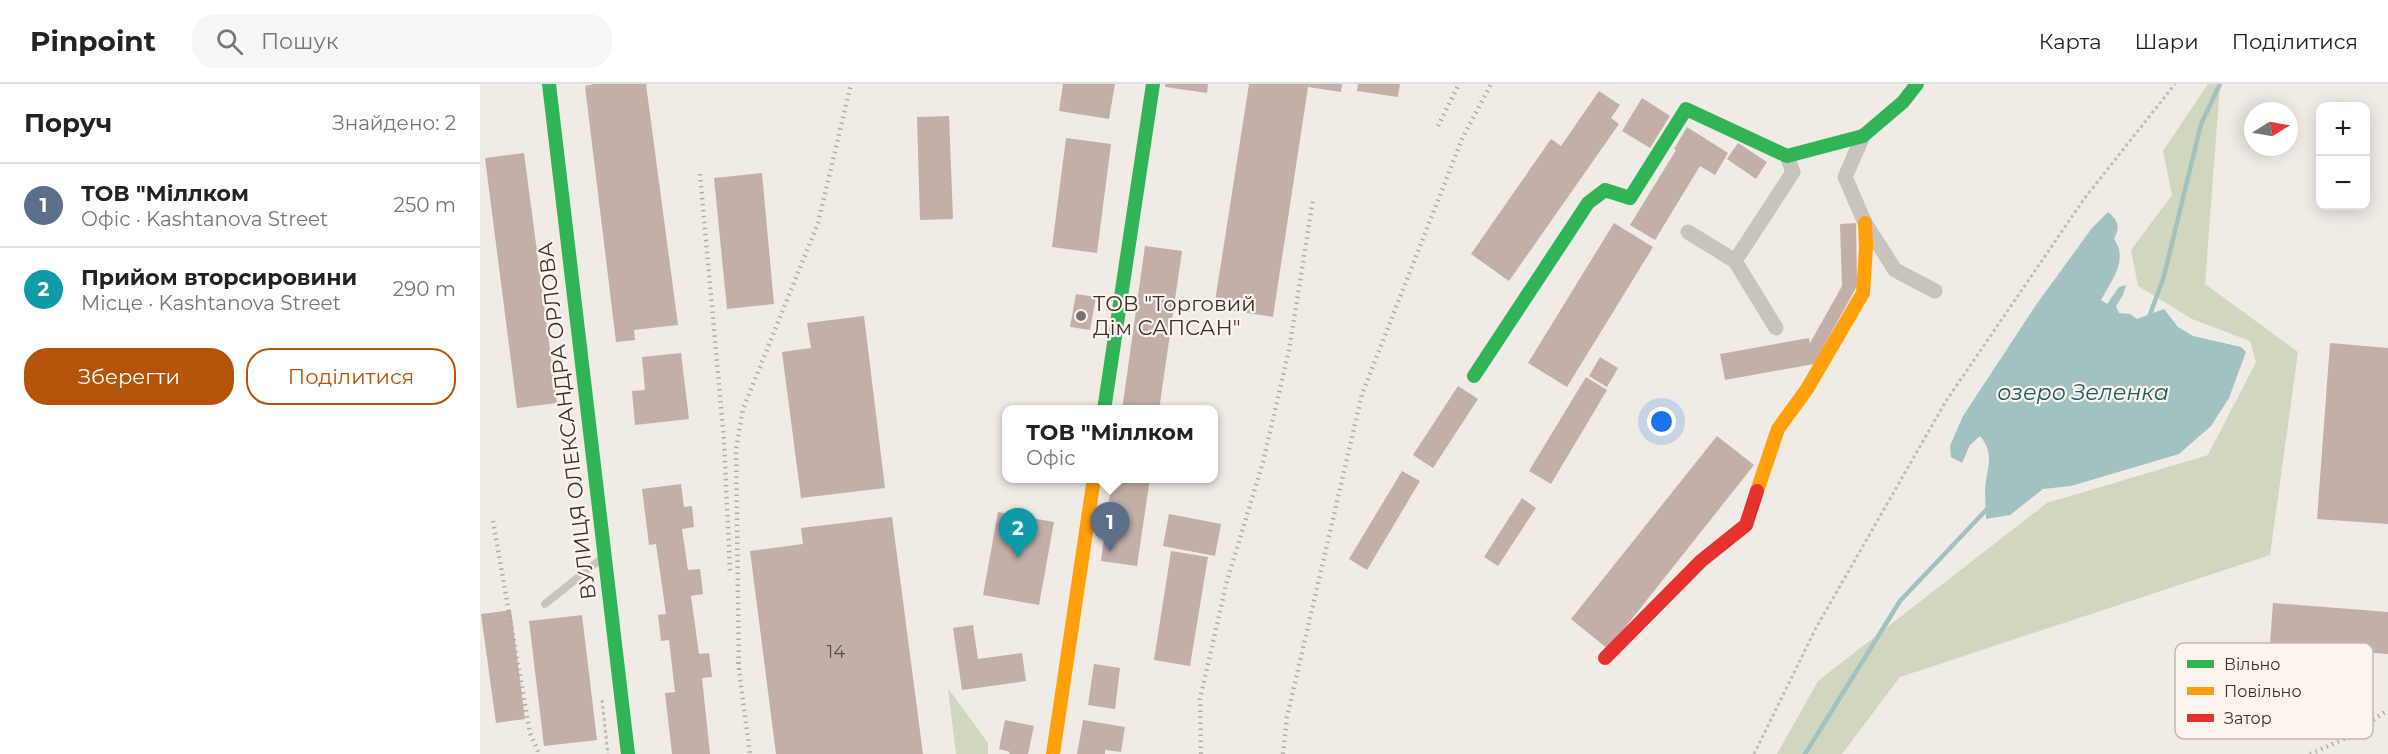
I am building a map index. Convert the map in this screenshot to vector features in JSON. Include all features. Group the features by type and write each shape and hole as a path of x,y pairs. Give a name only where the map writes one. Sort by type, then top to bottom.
{"street":[{"name":"ВУЛИЦЯ ОЛЕКСАНДРА ОРЛОВА","path":"549,84 627,754"},
{"path":"1105,405 1152,84"},
{"path":"1474,376 1588,202 1605,190 1630,198 1686,109 1787,156 1863,136 1904,102 1917,84"},
{"path":"1863,136 1845,177 1865,223 1895,270 1935,291"},
{"path":"1735,261 1792,172 1787,156"},
{"path":"1605,658 1701,561 1746,525 1778,429 1807,389 1863,293 1865,223"},
{"path":"1688,232 1735,261 1776,328"},
{"path":"1053,754 1093,483"}],"lane":[{"path":"545,604 604,556"}],"path":[{"path":"1754,754 1816,628 1946,401 2084,199 2175,84"}],"green space":[{"path":"2208,84 2220,84 2205,284 2298,352 2270,555 1900,677 1842,754 1777,754 1818,681 2047,503 2208,455 2256,362 2250,341 2192,319 2138,286 2131,250 2172,195 2163,151"},
{"path":"948,688 988,743 988,754 956,754"}],"water":[{"name":"озеро Зеленка","path":"2108,212 2117,224 2114,239 2120,255 2117,270 2101,300 2107,304 2119,287 2126,285 2116,306 2119,313 2130,314 2137,319 2164,309 2178,327 2193,336 2241,347 2246,352 2229,398 2211,426 2179,454 2071,486 2043,489 2010,515 1986,519 1985,490 1989,456 1985,443 1980,436 1970,445 1962,463 1951,457 1950,446 1963,416 2036,305 2092,228"}],"building":[{"path":"646,84 678,325 634,330 635,340 616,342 585,86"},
{"path":"1063,84 1115,84 1109,119 1059,111"},
{"path":"1165,84 1208,84 1207,93 1165,87"},
{"path":"1249,84 1342,84 1341,92 1308,87 1273,317 1214,308"},
{"path":"1358,84 1400,84 1398,97 1357,91"},
{"path":"1599,91 1620,105 1611,118 1619,124 1509,281 1471,254 1551,139 1561,146"},
{"path":"1642,98 1670,116 1650,148 1622,131"},
{"path":"949,116 953,219 920,220 917,117"},
{"path":"1687,127 1728,153 1715,175 1700,166 1655,240 1630,225 1676,150 1674,149"},
{"path":"1066,138 1111,144 1097,253 1052,247"},
{"path":"1738,143 1767,162 1756,179 1727,159"},
{"path":"524,153 557,403 517,408 485,158"},
{"path":"762,173 774,304 727,309 714,178"},
{"path":"1614,223 1653,247 1567,387 1528,363"},
{"path":"1856,223 1857,286 1814,364 1725,380 1720,354 1809,338 1810,343 1842,286 1840,224"},
{"path":"1145,246 1182,251 1160,405 1123,405"},
{"path":"1076,294 1096,297 1090,330 1070,327"},
{"path":"864,316 885,488 801,498 782,352 811,348 807,323"},
{"path":"2330,343 2388,348 2388,524 2317,519"},
{"path":"681,353 689,419 635,425 632,391 645,390 642,357"},
{"path":"1600,357 1618,368 1607,387 1589,376"},
{"path":"1586,377 1607,390 1551,484 1529,471"},
{"path":"1458,386 1478,399 1433,468 1413,455"},
{"path":"1717,436 1754,465 1608,649 1571,619"},
{"path":"1402,471 1420,481 1367,570 1349,559"},
{"path":"1111,483 1149,483 1137,566 1101,561"},
{"path":"681,484 684,507 692,506 694,527 682,529 688,570 700,569 703,594 691,596 699,654 709,653 712,677 702,678 710,754 672,754 665,693 675,692 669,640 661,641 658,615 666,614 656,544 649,545 642,489"},
{"path":"1522,498 1536,508 1498,566 1484,557"},
{"path":"998,512 1054,522 1039,605 983,595"},
{"path":"1169,514 1221,524 1215,556 1163,546"},
{"path":"892,517 923,754 776,754 750,551 803,544 801,528"},
{"path":"1171,551 1208,557 1190,666 1154,660"},
{"path":"2273,603 2388,612 2388,654 2373,653 2373,643 2270,643"},
{"path":"511,610 525,719 496,723 481,614"},
{"path":"582,615 597,740 544,746 529,621"},
{"path":"973,625 978,659 1022,653 1026,681 962,690 953,628"},
{"path":"1094,664 1120,668 1115,709 1088,705"},
{"path":"1005,720 1034,726 1028,754 1009,754 1010,752 999,749"},
{"path":"1083,720 1125,727 1121,752 1105,750 1105,754 1077,754"}],"waterway":[{"path":"2148,320 2164,276 2201,124 2220,84"},
{"path":"1805,754 1900,601 1989,507"}],"railway":[{"path":"739,670 736,449 743,409 818,223 851,84"},
{"path":"1438,126 1459,84"},
{"path":"1283,754 1287,717 1362,394 1462,139 1491,84"},
{"path":"700,174 724,440 730,572"},
{"path":"1201,754 1200,699 1227,581 1263,462 1289,350 1313,200"},
{"path":"493,521 530,733 539,754"},
{"path":"738,662 750,754"},
{"path":"2373,720 2388,710"},
{"path":"2310,754 2344,739"}],"traffic: fast":[{"path":"549,84 628,754"},
{"path":"1105,405 1153,84"},
{"path":"1474,376 1588,203 1605,190 1630,198 1686,109 1787,156 1863,136 1903,102 1917,84"}],"traffic: slow":[{"path":"1757,491 1778,429 1807,389 1863,293 1865,223"},
{"path":"1053,754 1093,483"}],"traffic: jam":[{"path":"1605,658 1701,561 1746,525 1757,491"}],"place":[{"name":"ТОВ \"Торговий Дім САПСАН\"","path":"1081,316"},
{"name":"ТОВ \"Міллком","path":"1110,552"},
{"name":"Прийом вторсировини","path":"1018,558"}]}
